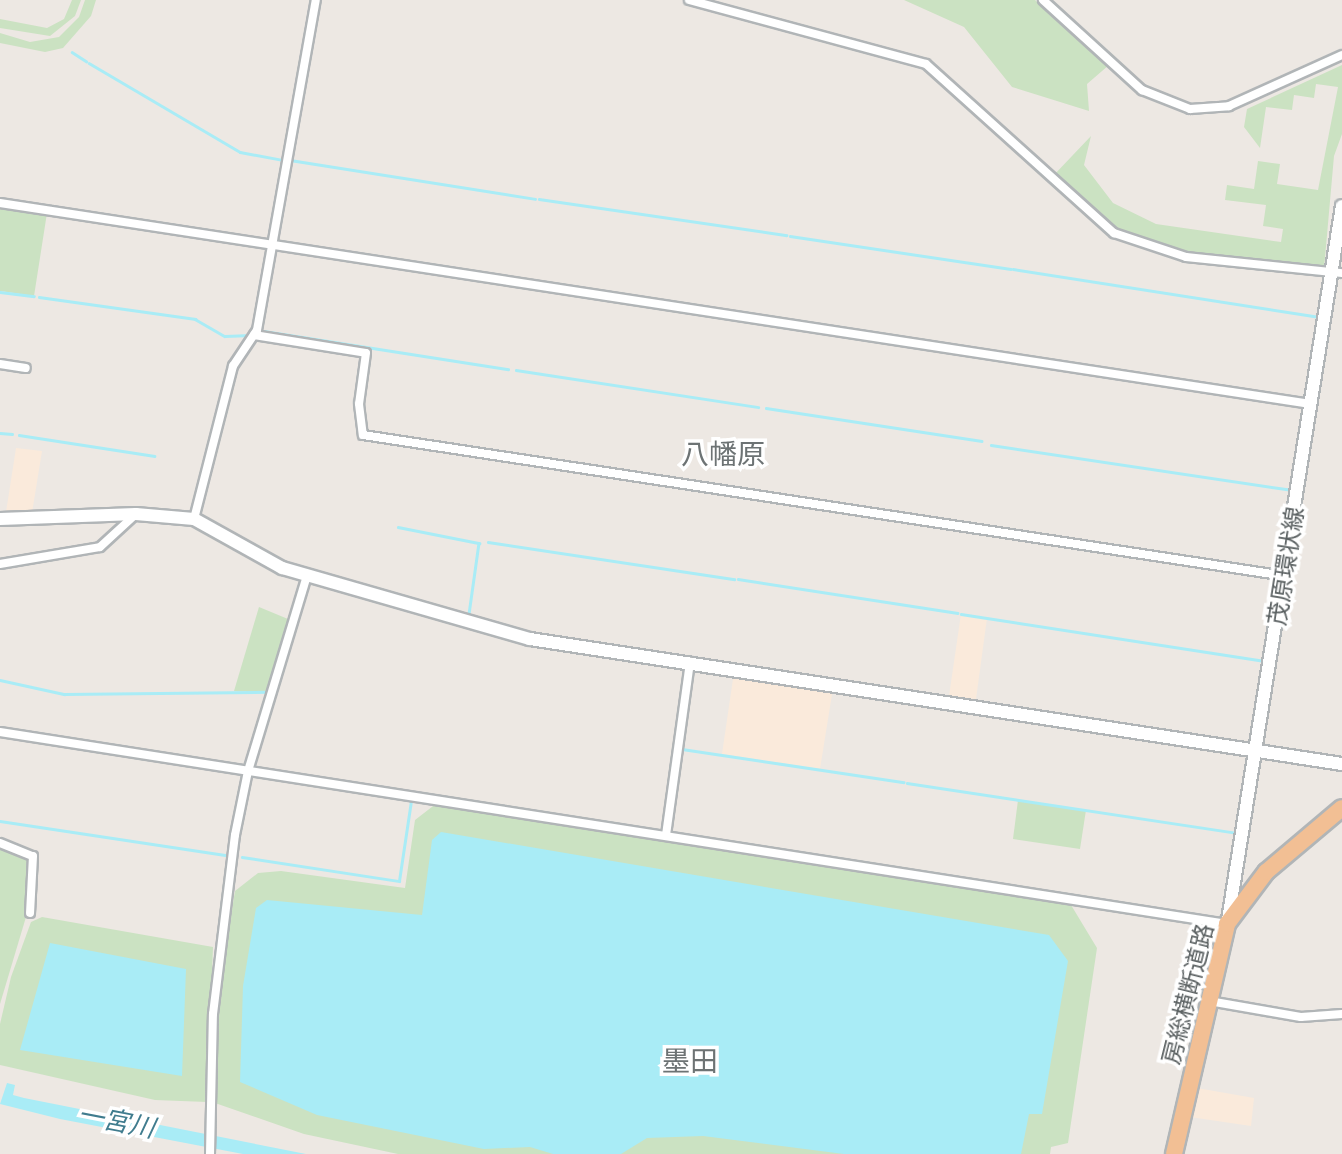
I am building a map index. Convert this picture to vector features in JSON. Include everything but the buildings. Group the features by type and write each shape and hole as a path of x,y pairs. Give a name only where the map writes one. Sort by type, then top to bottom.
{"highway":[{"name":"房総横断道路","path":"1174,1154 1207,1000 1227,924 1266,873 1342,808"}],"street":[{"path":"194,519 233,366 254,335 316,0"},
{"path":"689,0 926,64 1114,233 1186,257 1337,273"},
{"path":"1044,0 1142,90 1189,109 1229,106 1342,55"},
{"path":"0,203 1311,404"},
{"name":"茂原環状線","path":"1227,924 1311,404 1337,273 1342,206"},
{"path":"254,335 366,353 359,404 363,435 1285,576"},
{"path":"0,363 26,368"},
{"path":"0,564 100,547 136,514"},
{"path":"0,519 136,514 194,519 215,526 256,556 306,576 530,639 1342,764"},
{"path":"210,1154 219,942 248,771 306,576"},
{"path":"666,835 690,662"},
{"path":"0,733 1227,924"},
{"path":"0,843 33,856 30,913"},
{"path":"1207,1000 1301,1017 1342,1014"}],"shaded area":[{"path":"16,448 42,451 32,513 6,512"},
{"path":"961,614 987,618 976,699 949,696"},
{"path":"734,672 833,688 820,769 722,754"},
{"path":"1197,1088 1254,1098 1251,1126 1190,1117"}],"green space":[{"path":"72,0 81,0 75,16 50,36 0,28 0,19 47,28 64,19"},
{"path":"85,0 96,0 91,16 63,48 45,52 0,43 0,33 30,42 59,37 79,17"},
{"path":"904,0 1035,0 1109,65 1087,84 1089,111 1012,87 964,27"},
{"path":"1342,65 1342,134 1334,156 1324,269 1185,255 1115,228 1053,176 1091,136 1084,165 1113,203 1156,224 1281,242 1283,229 1263,226 1266,205 1225,200 1227,185 1254,189 1258,161 1280,164 1277,184 1318,190 1338,87 1316,84 1314,98 1294,95 1292,110 1266,107 1260,148 1244,127 1247,109"},
{"path":"0,206 47,213 34,296 0,291"},
{"path":"259,607 288,619 267,692 234,691"},
{"path":"1018,800 1086,810 1080,849 1013,839"},
{"path":"437,803 1068,900 1097,948 1068,1143 1051,1147 1050,1154 398,1154 304,1134 215,1103 221,975 235,891 258,873 281,871 405,888 415,820"},
{"path":"0,846 33,860 26,917 0,1004"},
{"path":"42,917 213,947 207,1102 155,1100 0,1065 0,1024 11,977 31,922"}],"water":[{"path":"441,832 1049,935 1068,961 1042,1114 1029,1114 1021,1154 844,1154 703,1136 647,1138 621,1154 553,1154 530,1147 484,1149 317,1115 240,1082 243,986 256,908 267,900 422,915 432,840"},
{"path":"50,943 186,969 182,1076 20,1050"},
{"name":"一宮川","path":"7,1083 15,1085 13,1095 24,1098 306,1154 243,1154 60,1119 0,1104"}],"waterway":[{"path":"72,52 86,61"},
{"path":"89,63 240,152 283,160"},
{"path":"290,160 535,199"},
{"path":"539,199 786,235"},
{"path":"790,236 1011,269"},
{"path":"1013,269 1319,317"},
{"path":"0,292 34,296"},
{"path":"39,297 195,319 225,336 251,335"},
{"path":"264,331 508,369"},
{"path":"516,370 758,407"},
{"path":"766,408 981,441"},
{"path":"0,433 12,434"},
{"path":"19,435 154,456"},
{"path":"991,445 1291,490"},
{"path":"398,527 479,543 469,614"},
{"path":"488,542 734,579"},
{"path":"738,579 957,613"},
{"path":"961,614 1264,661"},
{"path":"0,680 64,694 267,692"},
{"path":"682,749 904,782"},
{"path":"907,783 1236,833"},
{"path":"242,857 399,881 411,801 392,797"},
{"path":"0,821 226,855"}],"district":[{"name":"八幡原","path":"723,455"},
{"name":"墨田","path":"690,1062"}]}
